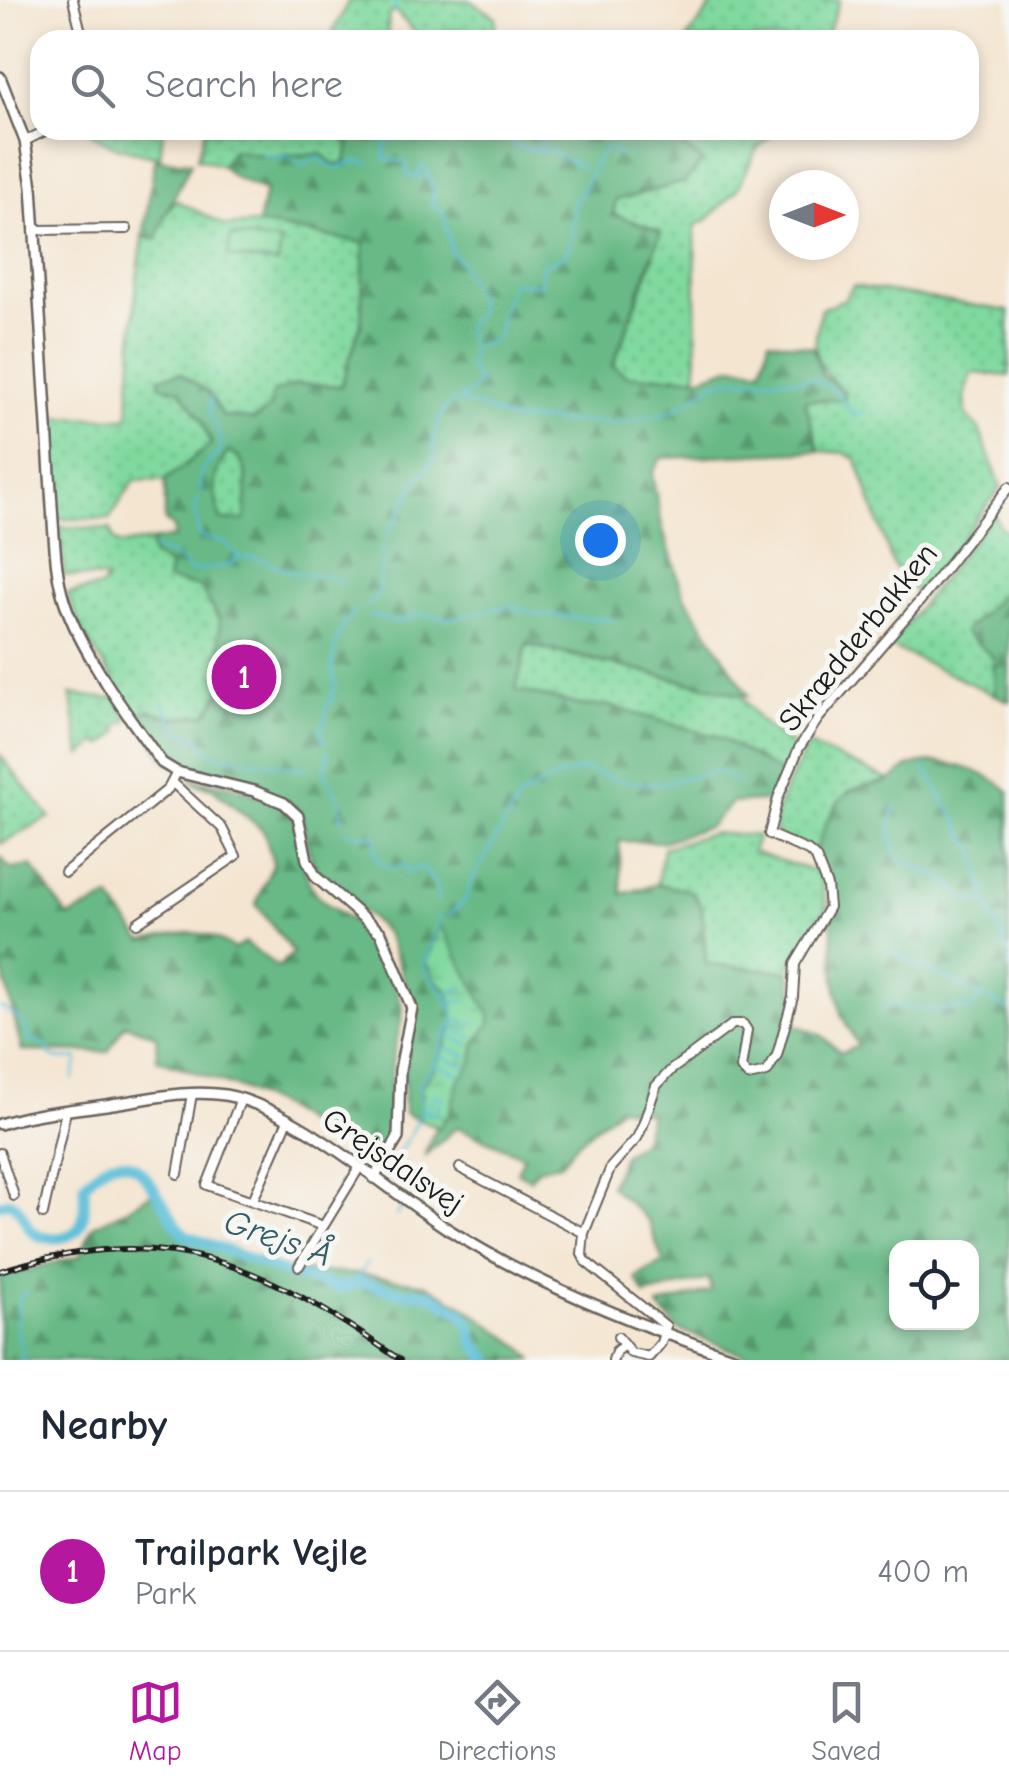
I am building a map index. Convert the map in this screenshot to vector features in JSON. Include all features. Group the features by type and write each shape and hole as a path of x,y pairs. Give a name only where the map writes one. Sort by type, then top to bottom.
{"street":[{"path":"73,0 80,30"},
{"path":"0,78 25,141 54,538 64,602 82,642 162,762 176,772 254,791 293,810 316,876 381,933 412,1008 400,1070 398,1138 374,1178"},
{"path":"25,141 30,138"},
{"path":"34,230 128,229"},
{"name":"Skrædderbakken","path":"584,1233 612,1167 636,1138 656,1086 671,1070 738,1023 745,1026 748,1038 741,1068 748,1076 768,1072 777,1055 793,997 795,964 829,907 827,886 816,858 808,850 769,834 778,798 799,748 818,719 920,601 1009,487"},
{"path":"66,872 173,783 176,772"},
{"path":"137,923 236,856 222,828 173,783"},
{"path":"178,1174 192,1094"},
{"name":"Grejsdalsvej","path":"0,1124 192,1094 241,1099 288,1120 505,1263 665,1333 741,1360"},
{"path":"241,1099 207,1185 323,1226"},
{"path":"43,1214 66,1111"},
{"path":"253,1200 288,1120"},
{"path":"0,1153 14,1196"},
{"path":"299,1266 359,1168"},
{"path":"460,1168 584,1233 582,1254 586,1262 662,1322 665,1333 649,1359 631,1354 618,1337"},
{"path":"613,1360 616,1351 624,1346"}],"green space":[{"path":"349,0 470,0 496,17 495,30 413,30 395,11 389,15 388,30 334,30"},
{"path":"716,0 840,0 829,30 694,30"},
{"path":"103,140 162,140 160,157"},
{"path":"202,140 350,143 344,164 332,163 322,154 266,156 232,150 222,166 197,158"},
{"path":"345,140 675,140 703,161 685,182 616,200 613,214 661,232 613,366 628,376 701,377 733,366 762,369 769,340 813,347 822,375 845,392 844,400 805,400 819,451 661,458 652,474 663,531 684,595 749,696 527,644 516,690 584,706 605,705 721,738 782,774 774,800 731,803 710,826 662,842 619,841 622,894 657,884 691,891 702,908 706,964 790,972 795,998 791,1023 821,1035 841,1053 858,1046 841,1014 829,882 816,850 834,809 851,791 889,781 920,763 961,767 988,777 1009,791 1009,1360 758,1360 677,1329 658,1306 711,1291 709,1279 645,1295 635,1278 663,1262 648,1220 610,1186 623,1155 643,1140 650,1113 620,1107 578,1142 560,1164 538,1168 530,1179 517,1172 524,1156 457,1127 424,1156 436,1127 404,1113 404,1072 415,1009 387,935 324,880 310,855 298,809 274,795 181,769 167,761 136,716 147,710 175,718 207,714 222,690 219,618 200,587 167,580 170,565 153,557 150,541 174,537 173,527 165,521 165,480 211,445 202,420 180,390 159,385 160,377 180,373 208,392 223,416 255,420 270,408 272,393 297,384 341,386 361,324 364,243 258,224 265,191 234,177 222,166 232,150 266,156 322,154 332,163 344,164 350,144","holes":["228,452 242,463 247,491 245,520 221,520 216,477"]},
{"path":"674,140 767,140 757,148 738,189 708,219 695,226 697,377 628,376 613,366 654,256 613,213 616,200 685,182 702,162"},
{"path":"155,159 191,162 157,240 143,237"},
{"path":"176,200 226,226 258,224 364,243 361,324 341,386 297,384 273,393 270,408 255,420 223,416 208,392 180,390 202,420 212,445 165,480 134,481 109,519 58,519 52,417 128,418 143,237 157,239 163,216"},
{"path":"231,236 281,242 278,263 228,257"},
{"path":"853,286 1009,311 1009,376 972,373 965,396 966,415 979,429 1001,487 919,596 893,565 857,460 845,453 819,451 805,399 844,399 845,392 820,364 816,336 821,309 845,299"},
{"path":"228,452 237,457 246,472 245,521 221,520 218,510 216,477"},
{"path":"994,513 1000,527 1009,532 1009,587 964,632 993,657 995,695 889,646"},
{"path":"60,527 110,529 119,545 150,541 153,557 200,587 219,619 222,691 208,714 175,718 147,710 136,716 82,631 67,594 101,587 107,579 64,575"},
{"path":"1009,587 1009,701 995,695 993,657 964,632"},
{"path":"526,645 740,694 761,722 796,748 782,774 721,738 605,705 584,706 516,690"},
{"path":"71,694 109,699 115,696 128,720 116,727 119,732 102,746 98,742 81,756"},
{"path":"808,745 890,780 849,791 827,822 816,850 786,839 775,827 785,791"},
{"path":"0,755 50,817 0,844"},
{"path":"189,778 258,795 291,814 310,885 320,898 363,931 389,973 403,1008 392,1063 391,1119 383,1144 362,1160 283,1108 157,1059 156,1035 125,1024 108,1052 22,1051 0,959 0,857 11,869 32,866 68,917 110,898 142,941 200,934 234,949 245,943 278,967 293,953 256,904 273,864 264,831 212,788"},
{"path":"712,833 758,836 752,852 820,873 826,908 790,965 790,972 706,964 702,908 691,891 657,884 663,848"},
{"path":"440,925 490,1015 490,1024 475,1044 473,1063 458,1081 448,1119 444,1118 440,1128 420,1120 420,1088 436,1066 455,1022 449,992 433,978 425,964"},
{"path":"158,1189 181,1228 194,1237 287,1270 359,1274 425,1284 464,1306 524,1349 533,1360 0,1360 0,1277 80,1256 93,1226"}],"waterway":[{"path":"395,13 396,0"},
{"path":"390,140 385,146 385,160 399,160 406,164 407,175 421,178 419,171 426,167 436,192 431,204 446,216 451,252 461,262 477,297 474,319"},
{"path":"510,140 516,147 554,152 582,168"},
{"path":"539,140 543,151"},
{"path":"477,346 499,334 512,284 541,284 542,266 565,255 572,237 574,200 602,152 609,147 620,156"},
{"path":"261,152 288,157 305,167 319,158 334,168 359,161 369,164"},
{"path":"387,537 416,482 434,458 433,438 443,410 480,383 468,366 472,353 466,328 470,319"},
{"path":"463,395 464,404 510,420 618,423 671,412 717,382 730,379 816,379 836,392 854,415 865,411"},
{"path":"209,415 211,399"},
{"path":"200,493 202,470 222,450 212,419"},
{"path":"198,499 195,510 200,537 223,542 239,557 255,558 302,574 327,576 341,583"},
{"path":"366,606 378,596 383,545"},
{"path":"153,550 173,555 192,571 228,566 239,557"},
{"path":"370,616 401,622 418,613 449,619 511,606 537,614 615,620"},
{"path":"325,743 320,731 336,686 332,668 336,645 345,624 358,609"},
{"path":"163,703 177,729 200,739 214,755 308,769"},
{"path":"328,752 325,775 338,796 343,822"},
{"path":"448,916 466,899 470,884 520,797 556,777 585,769 617,780 653,785 717,771 739,783"},
{"path":"925,769 976,853 984,893"},
{"path":"895,806 890,830 897,858 942,878 966,900 986,902"},
{"path":"345,829 376,836 376,857 385,867 404,864 407,873 420,867 433,881 437,901"},
{"path":"985,898 1009,953"},
{"path":"409,1195 412,1178 396,1157 420,1115 418,1086 435,1064 455,1022 445,996 423,964 439,923 438,915"},
{"path":"889,951 982,996"},
{"path":"1009,960 1009,969"},
{"path":"447,993 464,987"},
{"path":"882,1010 890,1004 933,1011 970,1011 983,996 1009,1010"},
{"path":"450,1004 468,999"},
{"path":"0,1007 19,1019 29,1040 37,1040 49,1055 78,1058 73,1079"},
{"path":"457,1022 476,1024"},
{"path":"451,1027 473,1037"},
{"path":"448,1035 469,1045"},
{"path":"447,1048 468,1057"},
{"path":"440,1056 466,1067"},
{"path":"437,1065 459,1074"},
{"path":"428,1113 433,1096 444,1098"},
{"path":"421,1112 436,1114 441,1102"},
{"name":"Grejs Å","path":"0,1204 15,1205 38,1235 66,1236 74,1233 82,1221 84,1185 102,1168 118,1162 131,1165 143,1174 185,1235 286,1273 341,1288 362,1282 398,1292 427,1293 460,1312 469,1324 474,1343 489,1360"},
{"path":"396,1216 404,1205"},
{"path":"353,1285 367,1263"},
{"path":"24,1360 18,1312 20,1296 28,1291"}],"railway":[{"path":"0,1271 59,1256 114,1249 164,1251 212,1260 304,1298 400,1360"}],"place":[{"name":"Trailpark Vejle","path":"244,677"}]}
